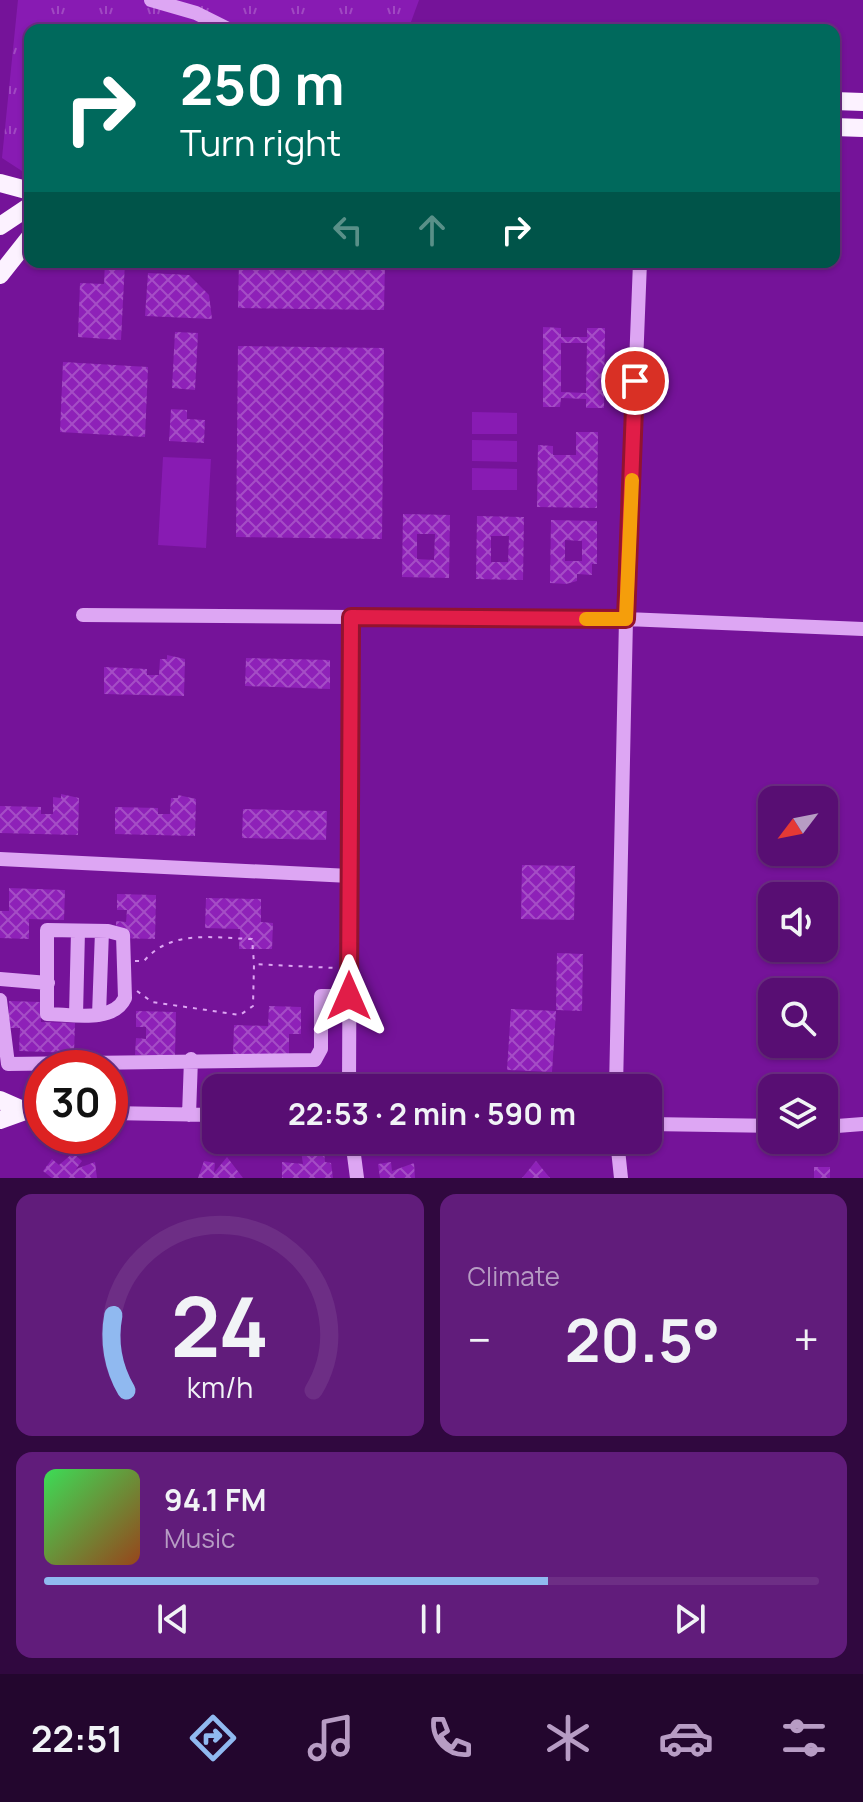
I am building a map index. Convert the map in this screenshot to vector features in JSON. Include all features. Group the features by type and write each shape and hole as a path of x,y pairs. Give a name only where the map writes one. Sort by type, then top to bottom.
{"main road":[{"path":"840,101 863,102"},
{"path":"840,127 863,128"},
{"path":"0,183 24,189"},
{"path":"0,226 24,210"},
{"path":"0,251 24,238"},
{"path":"0,275 24,243"},
{"path":"0,1100 24,1108"},
{"path":"0,1120 24,1114"}],"street":[{"path":"151,0 196,13 218,24"},
{"path":"616,1074 626,619 640,268"},
{"path":"83,615 626,619 863,629"},
{"path":"349,1074 351,617"},
{"path":"0,859 350,876"},
{"path":"47,930 102,931 123,935 125,989 122,1005 99,1015 47,1014 47,930"},
{"path":"76,1015 78,931"},
{"path":"99,1015 102,931"},
{"path":"0,979 48,983"},
{"path":"0,1000 8,1064 191,1059 315,1060 321,1049 321,996 349,996"},
{"path":"189,1115 191,1059"},
{"path":"0,1111 24,1112"},
{"path":"128,1113 202,1115"},
{"path":"662,1124 758,1126"},
{"path":"838,1126 863,1124"},
{"path":"354,1154 357,1178"},
{"path":"618,1154 621,1178"}],"path":[{"path":"125,961 144,961 157,945 185,938 252,939 253,1006 240,1015 152,1002 139,991 125,989"},
{"path":"254,964 349,968"}],"green space":[{"path":"18,0 419,0 410,24 24,24 24,170 2,158"},
{"path":"472,412 517,413 517,434 472,434"},
{"path":"472,440 517,441 517,462 472,461"},
{"path":"163,457 211,459 206,548 158,545"},
{"path":"472,468 517,469 517,490 472,490"}],"building":[{"path":"105,268 125,268 121,340 78,337 80,283 104,284"},
{"path":"239,268 385,268 384,310 238,308"},
{"path":"148,273 189,275 209,295 212,319 145,316"},
{"path":"543,327 561,328 561,337 587,337 587,328 605,328 604,408 586,408 586,399 561,398 560,407 543,407","holes":["561,343 587,343 586,393 561,392"]},
{"path":"175,332 198,333 195,390 172,388"},
{"path":"238,346 384,348 382,539 236,537"},
{"path":"63,362 148,367 145,437 60,432"},
{"path":"171,409 187,410 187,419 205,420 204,443 169,441"},
{"path":"576,432 598,432 597,508 537,507 538,445 553,446 553,455 576,455"},
{"path":"403,514 450,515 449,578 402,577","holes":["417,534 435,534 434,560 417,559"]},
{"path":"477,516 524,517 523,580 476,579","holes":["491,536 509,536 508,562 491,562"]},
{"path":"551,520 597,521 597,564 592,564 592,575 577,574 577,581 566,584 550,583","holes":["565,540 582,541 582,561 565,561"]},
{"path":"167,655 185,659 184,696 104,694 104,667 147,669 147,675 159,675 160,659 167,659"},
{"path":"246,658 330,660 330,689 245,686"},
{"path":"61,794 79,798 78,835 0,833 0,806 41,807 41,814 53,814 53,797 61,798"},
{"path":"178,795 196,799 195,836 115,834 115,807 158,808 158,814 170,814 171,798 178,798"},
{"path":"243,809 327,811 326,840 242,838"},
{"path":"522,865 575,866 574,920 521,919"},
{"path":"9,888 65,890 64,920 29,919 29,939 0,938 0,911 9,911"},
{"path":"117,894 156,895 155,939 116,938 116,921 126,922 127,910 117,910"},
{"path":"206,898 261,899 261,922 273,923 272,949 239,949 240,929 205,928"},
{"path":"557,953 583,954 582,1011 556,1010"},
{"path":"9,1001 41,1002 41,1022 75,1023 74,1050 19,1051 20,1028 8,1028"},
{"path":"269,1006 301,1007 301,1034 289,1034 289,1057 233,1055 234,1025 268,1026"},
{"path":"511,1009 556,1011 552,1072 507,1070"},
{"path":"136,1011 176,1012 175,1056 135,1055 136,1038 146,1039 146,1027 136,1027"},
{"path":"74,1154 82,1161 76,1169 95,1162 97,1178 52,1178 43,1171 52,1159 59,1165"},
{"path":"301,1154 324,1154 325,1162 331,1163 333,1178 282,1178 282,1162 303,1164"},
{"path":"227,1157 243,1178 198,1178 204,1161 215,1163 214,1173"},
{"path":"536,1161 550,1178 522,1178"},
{"path":"391,1162 392,1171 414,1163 415,1178 380,1178 378,1164"},
{"path":"814,1167 830,1167 830,1178 814,1178"}],"slow traffic":[{"path":"586,619 626,619 632,480"}],"route":[{"path":"349,996 351,617 626,619 635,381"}]}
